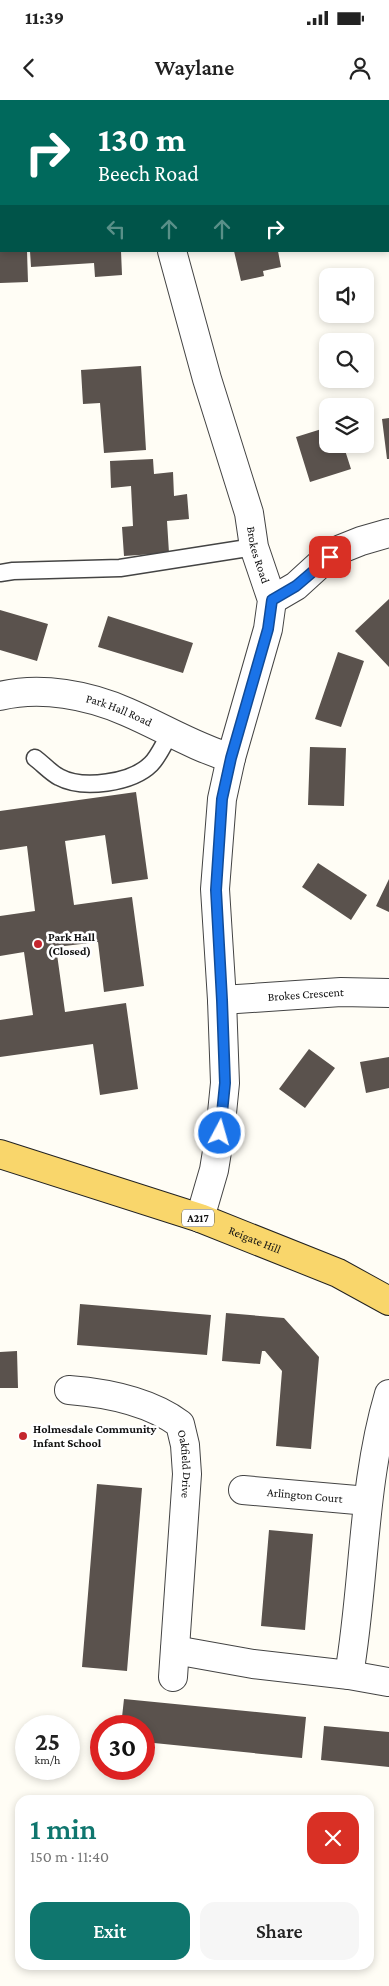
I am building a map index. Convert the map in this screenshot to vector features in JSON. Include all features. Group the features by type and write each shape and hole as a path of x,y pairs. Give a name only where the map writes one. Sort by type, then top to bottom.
{"main road":[{"name":"Reigate Hill","path":"0,1154 200,1218 338,1273 389,1302"}],"street":[{"name":"Brokes Road","path":"172,252 207,379 249,513 254,547 272,600 268,629 231,758 222,799 216,890 225,1083 214,1170 200,1218"},
{"path":"272,600 296,586 319,565 341,549 389,533"},
{"name":"Park Hall Road","path":"0,696 34,692 70,695 125,711 205,750 231,758"},
{"name":"Brokes Crescent","path":"222,1000 341,992 389,993"},
{"name":"Oakfield Drive","path":"70,1390 99,1392 132,1401 167,1414 180,1424 185,1445 187,1474 173,1677"},
{"path":"349,1674 360,1596 368,1501 389,1394"},
{"name":"Arlington Court","path":"242,1490 368,1501"},
{"path":"175,1650 254,1664 349,1674 388,1682"}],"lane":[{"path":"0,573 120,568 254,547"},
{"path":"35,758 59,777 77,784 112,782 137,775 152,763 170,734"}],"building":[{"path":"0,252 27,252 28,282 0,283"},
{"path":"30,252 121,252 122,275 95,277 94,263 31,267"},
{"path":"234,252 278,252 281,267 263,271 264,276 241,281"},
{"path":"141,366 146,450 104,453 100,403 83,404 81,370"},
{"path":"389,418 389,459 387,459 382,419"},
{"path":"319,430 319,453 346,453 351,469 310,482 296,437"},
{"path":"153,459 154,474 173,472 174,496 187,494 189,519 167,521 169,553 124,556 122,527 133,526 131,486 111,488 110,461"},
{"path":"389,599 389,667 355,631"},
{"path":"0,610 48,624 37,661 0,650"},
{"path":"108,616 193,643 183,673 98,647"},
{"path":"338,652 364,661 341,727 315,719"},
{"path":"310,747 346,748 344,806 308,805"},
{"name":"Park Hall (Closed)","path":"136,792 148,879 112,884 105,835 65,841 74,905 132,897 144,986 104,992 98,942 56,947 65,1012 126,1003 138,1089 100,1095 93,1044 0,1057 0,1020 33,1015 24,952 0,956 0,916 35,911 27,846 0,850 0,811"},
{"path":"318,863 367,895 351,920 302,887"},
{"path":"389,879 389,912 376,906"},
{"path":"309,1049 335,1068 305,1108 279,1089"},
{"path":"389,1057 389,1088 366,1093 360,1062"},
{"path":"80,1304 211,1315 207,1355 77,1345"},
{"path":"226,1313 284,1318 319,1357 311,1449 276,1446 282,1371 265,1351 262,1351 260,1364 222,1361"},
{"path":"17,1351 18,1388 0,1388 0,1352"},
{"path":"97,1484 142,1488 127,1671 82,1667"},
{"path":"269,1530 313,1534 305,1630 261,1626"},
{"path":"124,1699 306,1717 302,1758 155,1743 155,1715 122,1715"},
{"path":"324,1726 389,1732 389,1767 321,1760"}],"place":[{"name":"Park Hall (Closed)","path":"38,944"},
{"name":"Holmesdale Community Infant School","path":"23,1436"}],"route":[{"path":"220,1133 225,1083 216,890 222,799 231,758 268,629 272,600 296,586 330,557"}]}
